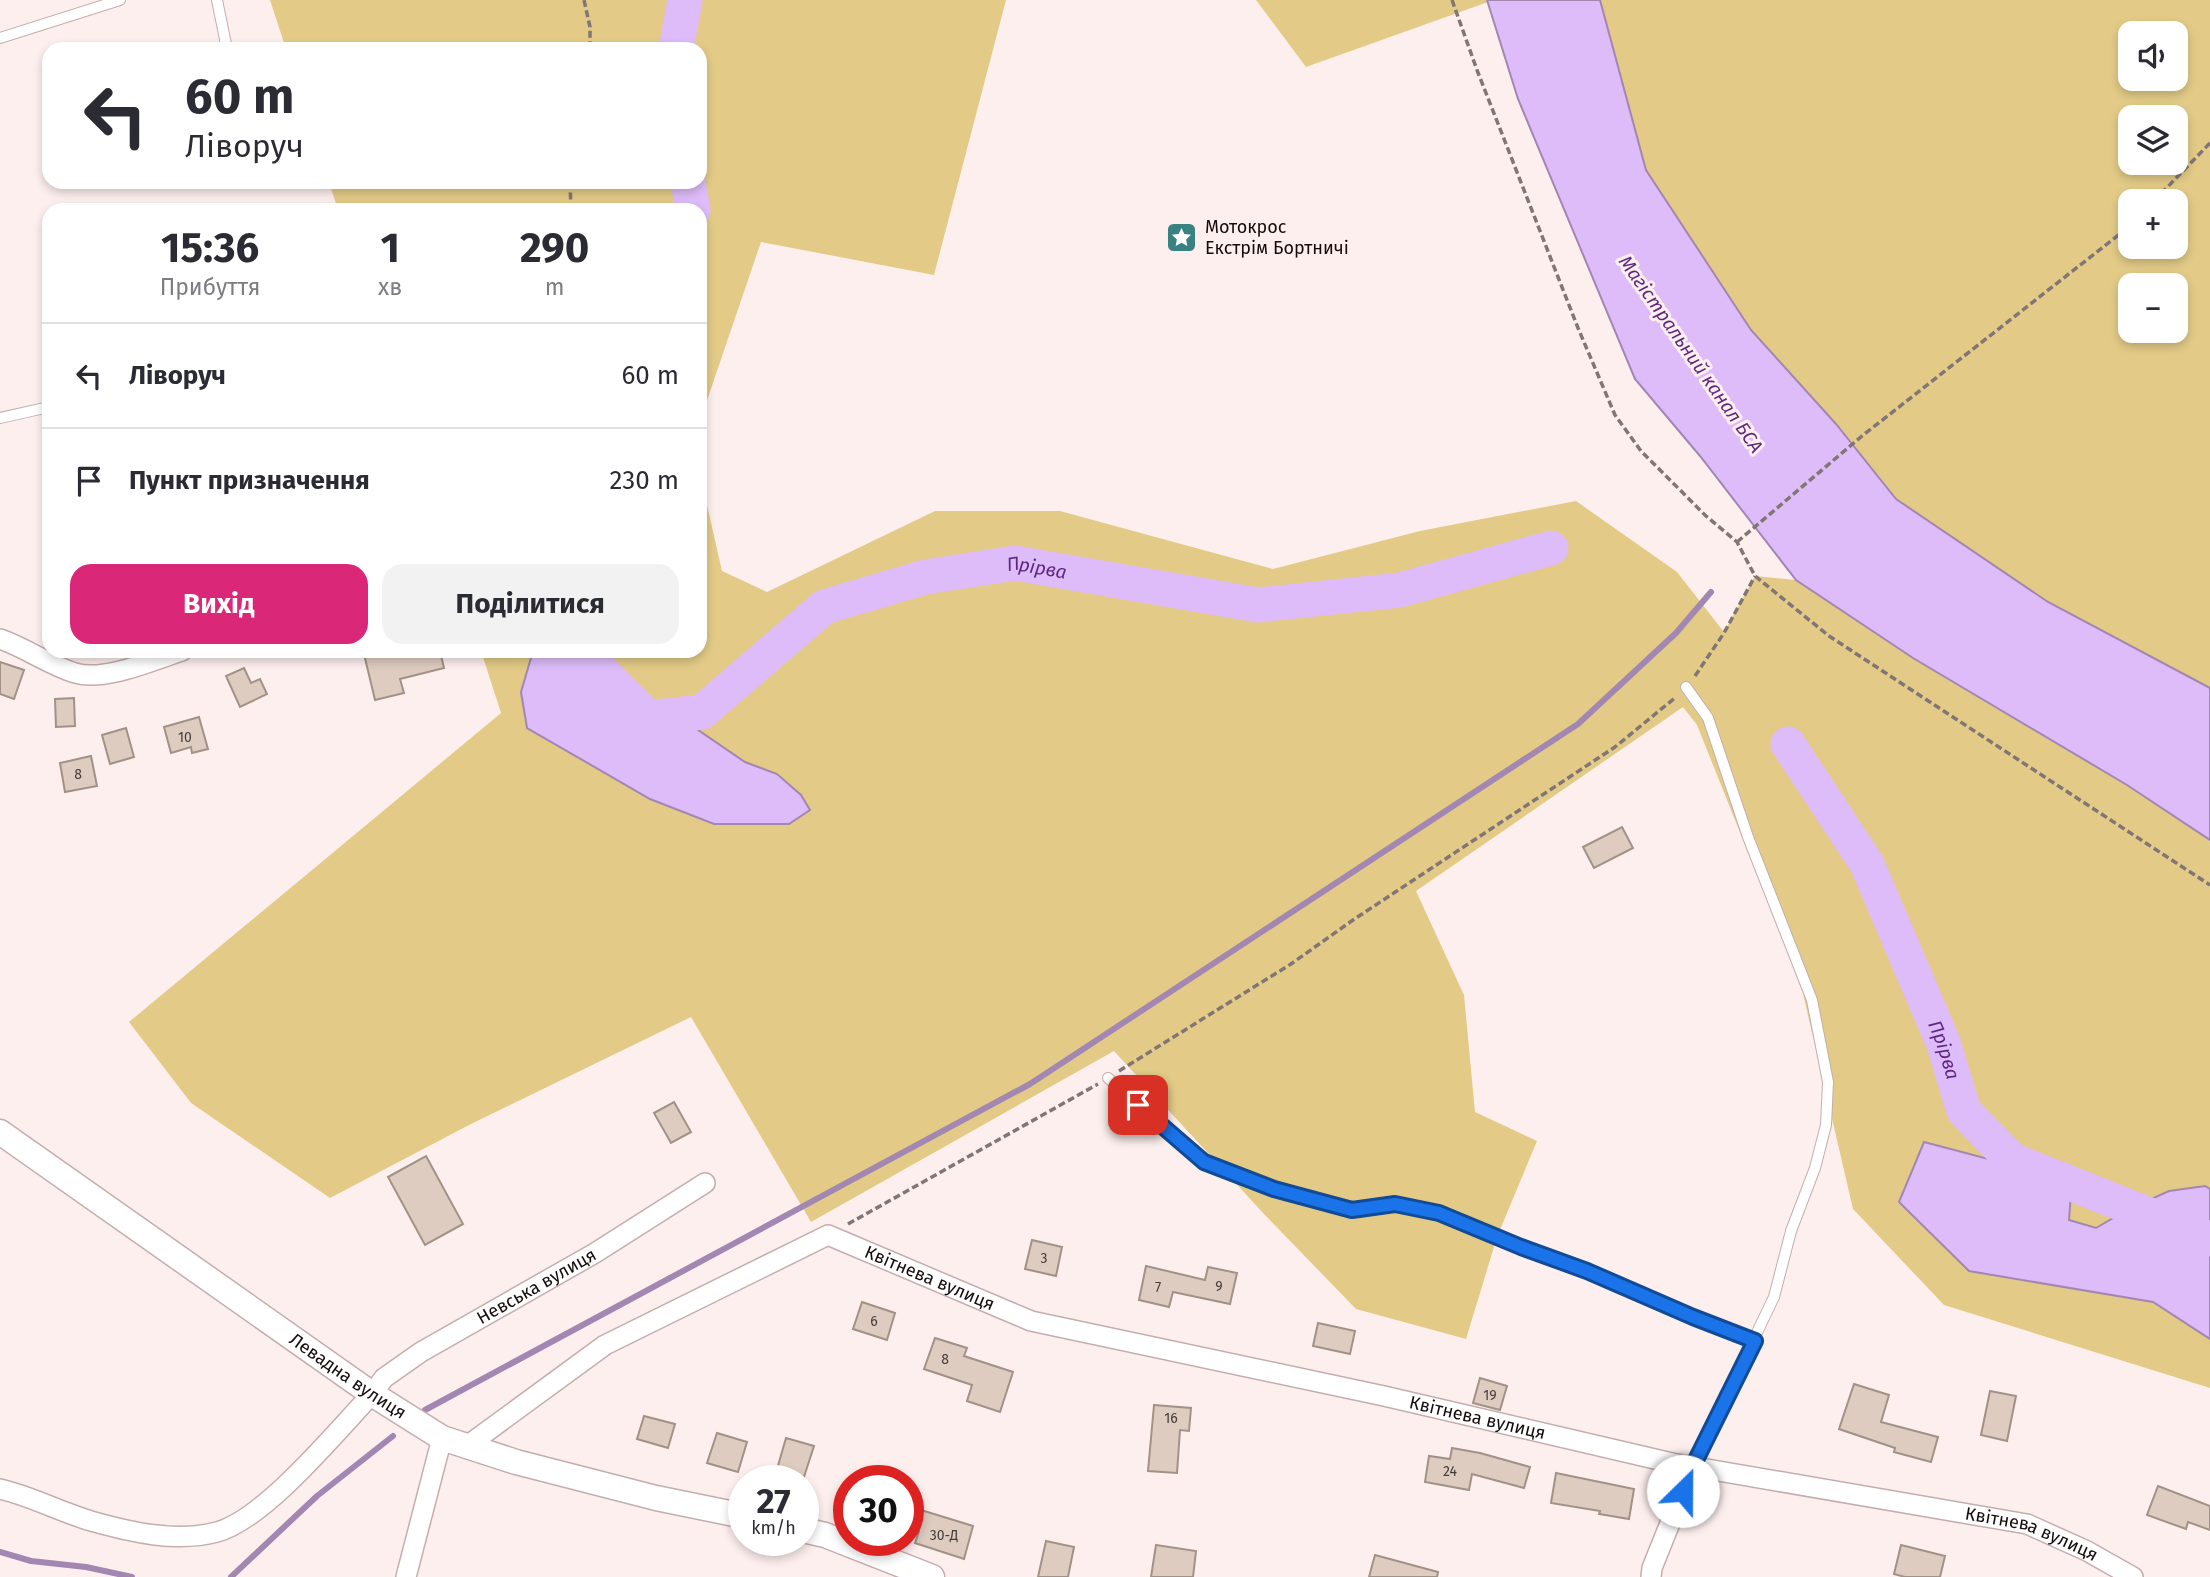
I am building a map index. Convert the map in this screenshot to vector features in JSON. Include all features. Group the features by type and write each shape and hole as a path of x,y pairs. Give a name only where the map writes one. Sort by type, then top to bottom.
{"street":[{"path":"0,639 42,656"},
{"path":"46,658 75,673 90,676 110,673 159,658"},
{"name":"Левадна вулиця","path":"0,1132 372,1394 442,1438 516,1462 656,1498 728,1513"},
{"name":"Невська вулиця","path":"0,1489 16,1492 88,1520 145,1534 183,1536 219,1532 247,1517 287,1485 384,1378 421,1353 595,1254 705,1183"},
{"path":"467,1446 605,1346 828,1235"},
{"name":"Квітнева вулиця","path":"828,1235 1031,1321 1384,1396 1693,1466 2027,1524 2087,1551 2133,1577"},
{"path":"406,1577 442,1438"},
{"path":"1651,1577 1652,1568 1693,1466"},
{"path":"819,1534 932,1577"}],"lane":[{"path":"0,38 120,0"},
{"path":"217,0 226,42"},
{"path":"0,418 42,409"},
{"path":"1686,687 1708,718 1748,837 1812,1000 1828,1082 1826,1125 1815,1168 1791,1231 1774,1297 1693,1466"},
{"path":"1108,1078 1204,1162 1274,1189 1352,1210 1395,1204 1439,1213 1755,1341"}],"path":[{"path":"584,0 590,27 590,42"},
{"path":"1452,0 1568,302 1615,415 1641,451 1737,542 1755,576 1829,636 2210,885"},
{"path":"2166,189 2210,144"},
{"path":"1737,542 1862,436 2118,235"},
{"path":"828,1235 1108,1078 1291,964 1615,747 1686,687 1724,633 1755,576"}],"shaded area":[{"path":"270,0 1006,0 934,275 761,242 707,400 707,203 336,203 331,189 707,189 707,42 284,42"},
{"path":"1256,0 1487,0 1488,2 1306,67"},
{"path":"1600,0 2210,0 2210,688 2048,602 1896,499 1836,424 1751,330 1646,170"},
{"path":"1576,501 1677,572 1724,632 1755,576 1796,580 1913,658 2127,785 2210,840 2210,1388 1944,1305 1853,1209 1801,985 1697,725 1683,707 1416,891 1464,995 1475,1112 1537,1141 1497,1237 1466,1339 1356,1309 1264,1214 1114,1051 811,1222 691,1017 469,1125 330,1198 191,1103 129,1022 501,713 483,658 707,658 707,505 722,571 767,592 935,511 1060,511 1273,569 1420,531"}],"water":[{"name":"Магістральний канал БСА","path":"1487,0 1600,0 1646,170 1751,330 1836,424 1896,499 2048,602 2210,688 2210,840 2127,785 1913,658 1796,580 1700,456 1635,379 1518,99"},
{"path":"531,658 586,658 611,691 660,704 745,762 777,774 801,795 810,810 789,824 714,824 650,799 527,728 521,692"},
{"path":"1924,1142 2072,1181 2069,1220 2096,1228 2169,1191 2205,1186 2210,1189 2210,1339 2153,1302 1969,1271 1899,1202"}],"building":[{"path":"365,658 442,658 444,668 400,679 404,693 375,700"},
{"path":"0,662 24,670 14,699 0,694"},
{"path":"244,668 251,683 260,679 267,694 240,707 226,676"},
{"path":"74,698 75,726 56,727 55,699"},
{"path":"199,717 208,749 192,753 191,747 171,753 164,727"},
{"path":"126,728 134,757 110,764 102,735"},
{"path":"91,756 97,786 65,792 60,763"},
{"path":"1622,827 1633,848 1594,868 1583,847"},
{"path":"674,1102 691,1132 671,1143 654,1113"},
{"path":"426,1156 463,1224 425,1245 388,1177"},
{"path":"1032,1240 1062,1247 1056,1276 1025,1269"},
{"path":"1146,1266 1205,1280 1208,1267 1237,1273 1230,1304 1173,1292 1169,1307 1139,1300"},
{"path":"862,1302 895,1313 887,1340 853,1329"},
{"path":"1318,1323 1355,1331 1350,1354 1313,1346"},
{"path":"935,1338 967,1348 964,1356 1013,1372 1000,1412 967,1401 972,1385 924,1369"},
{"path":"1480,1378 1507,1386 1500,1410 1473,1403"},
{"path":"1854,1384 1889,1395 1881,1422 1938,1437 1931,1462 1894,1452 1895,1448 1839,1429"},
{"path":"1990,1391 2016,1396 2007,1441 1981,1435"},
{"path":"1154,1405 1191,1408 1189,1431 1180,1430 1177,1473 1148,1471"},
{"path":"644,1416 675,1424 668,1448 637,1439"},
{"path":"717,1433 747,1442 740,1465 728,1465 728,1469 707,1463"},
{"path":"786,1438 814,1446 808,1465 778,1465"},
{"path":"1452,1448 1530,1467 1524,1488 1472,1474 1469,1490 1425,1482 1429,1456 1450,1459"},
{"path":"1556,1473 1634,1489 1629,1519 1551,1503"},
{"path":"2158,1486 2210,1506 2210,1530 2188,1522 2186,1529 2147,1515"},
{"path":"924,1511 973,1526 964,1559 924,1546"},
{"path":"1046,1541 1074,1547 1068,1577 1038,1577"},
{"path":"1156,1545 1196,1551 1193,1577 1151,1577"},
{"path":"1901,1545 1945,1556 1940,1577 1905,1577 1894,1574"},
{"path":"1375,1555 1438,1572 1437,1577 1369,1577"}],"waterway":[{"name":"Прірва","path":"677,42 685,0"},
{"name":"Прірва","path":"689,189 692,203"},
{"name":"Прірва","path":"593,658 597,667 649,718 702,712 824,607 925,577 1015,563 1258,605 1400,590 1551,548"},
{"path":"425,1410 1030,1084 1578,724 1676,633 1711,592"},
{"name":"Прірва","path":"1788,744 1867,864 1943,1042 1964,1111 2012,1160 2210,1239"},
{"path":"231,1577 317,1496 393,1436"},
{"path":"0,1552 31,1561 86,1567 132,1577"}],"place":[{"name":"Мотокрос Екстрім Бортничі","path":"1182,237"}],"route":[{"path":"1138,1105 1204,1162 1274,1189 1352,1210 1395,1204 1439,1213 1755,1341 1683,1491"}]}
